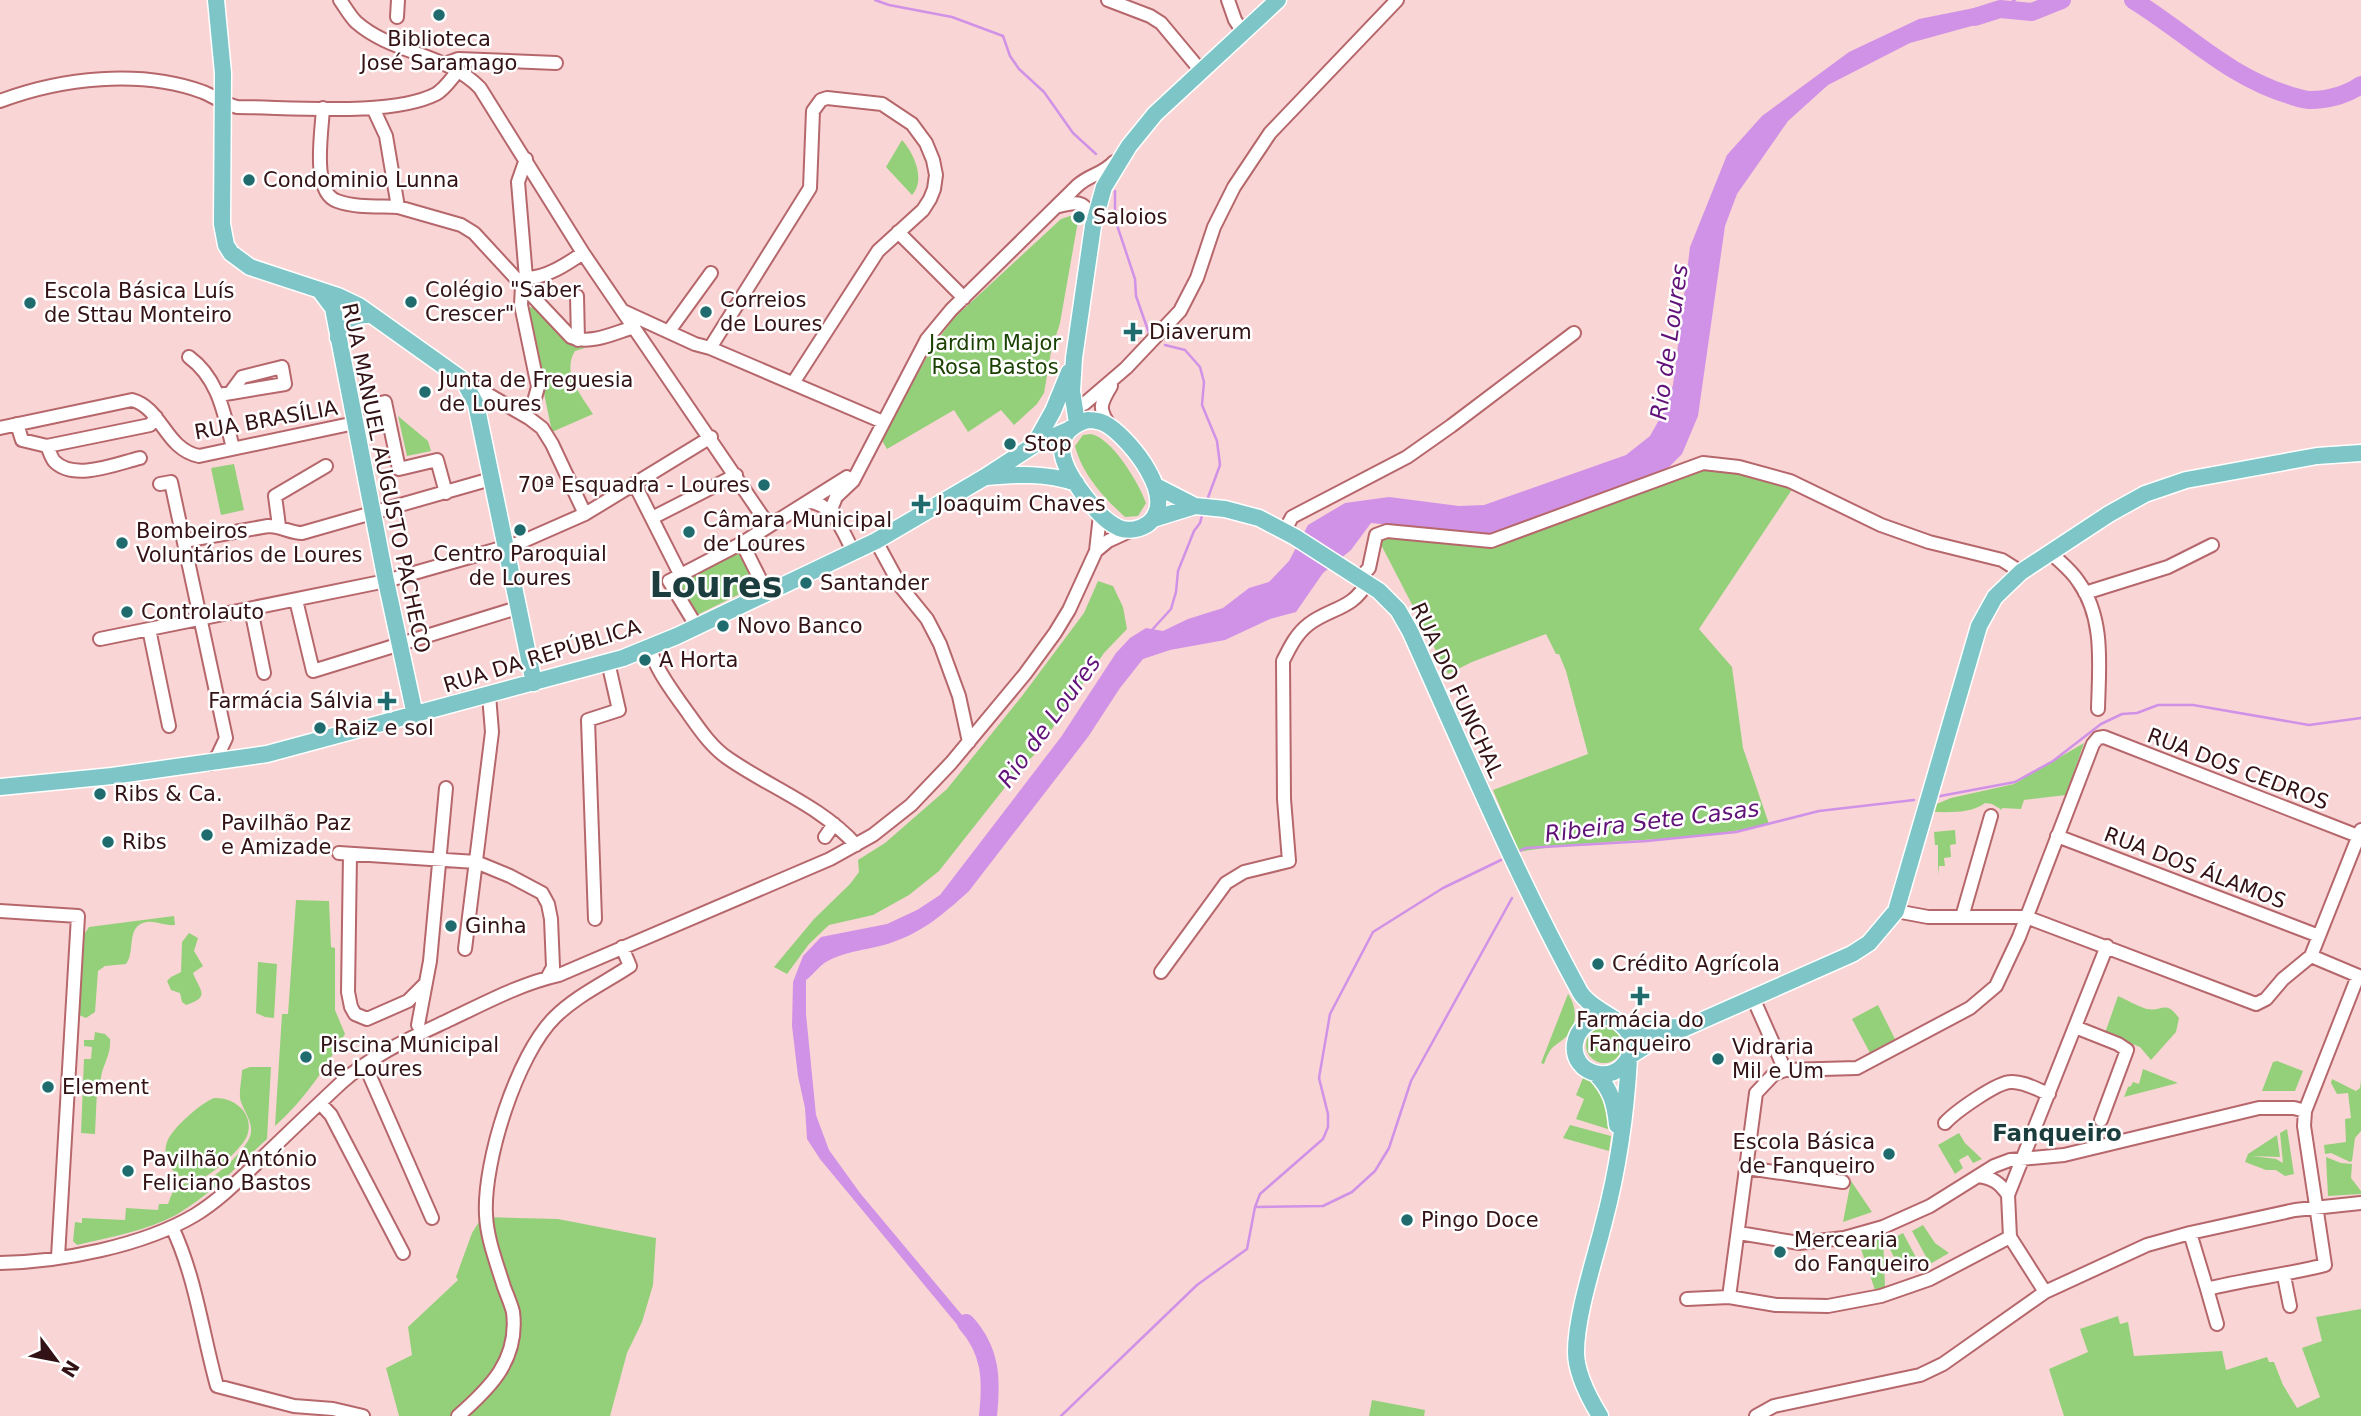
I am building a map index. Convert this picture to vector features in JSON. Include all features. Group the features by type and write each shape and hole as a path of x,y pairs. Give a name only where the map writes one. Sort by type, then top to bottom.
{"main road":[{"path":"216,0 222,38 222,225 226,245 231,253 250,267 338,296 372,315 463,380 475,404 534,683"},
{"path":"1132,530 1121,529 1100,515 1064,464 1061,452 1062,441 1073,427 1074,358 1093,226 1102,194 1129,146 1155,114 1278,0"},
{"name":"RUA MANUEL AUGUSTO PACHECO","path":"321,292 333,308 415,715"},
{"path":"338,338 349,318 372,315"},
{"path":"1034,445 1053,411 1074,358"},
{"path":"1072,391 1136,455 1156,486 1160,498 1153,519"},
{"name":"RUA DA REPÚBLICA","path":"0,786 112,776 246,758 623,658 697,627 876,541 1034,445 1088,420 1105,424"},
{"path":"1596,1074 1614,1073 1629,1057 1648,1044 1852,954 1869,943 1896,911 1979,626 1995,597 2021,572 2109,514 2146,494 2186,480 2317,456 2361,453"},
{"name":"RUA DA REPÚBLICA","path":"985,477 1026,473 1058,477 1076,483"},
{"name":"RUA DO FUNCHAL","path":"1156,486 1195,506 1225,509 1259,518 1358,577 1389,600 1405,621 1512,861 1583,996 1615,1021"},
{"name":"RUA DO FUNCHAL","path":"1132,530 1144,527 1153,519 1195,506"},
{"path":"1581,1028 1583,996"},
{"path":"1618,1148 1615,1103 1596,1074 1586,1068 1576,1054 1576,1037 1581,1028 1598,1017 1642,1030 1687,1027"},
{"path":"1600,1416 1581,1377 1576,1353 1579,1324 1611,1195 1626,1104 1631,1038 1615,1021"}],"street":[{"path":"340,0 355,21 379,37 445,64 480,88 583,253 769,526"},
{"path":"397,17 398,0"},
{"path":"1108,0 1161,23 1201,71"},
{"path":"1084,404 1116,377 1180,311 1197,278 1214,227 1234,187 1270,133 1397,0"},
{"path":"1230,4 1243,14 1247,28"},
{"path":"445,64 458,59 556,63"},
{"path":"0,101 54,84 121,79 191,89 237,107 373,108 411,102 437,94 458,71"},
{"path":"710,348 810,188 813,111 816,105 827,98 875,101 908,121 926,143 933,160 934,188 923,210 878,251 793,383"},
{"path":"323,108 321,177 324,191 337,201 353,205 398,207 461,225 474,233 524,281 571,337 578,340 587,341 634,327"},
{"path":"373,108 386,136 398,207"},
{"path":"831,512 836,497 853,481 927,340 964,298 1077,186 1105,172 1129,146"},
{"path":"517,411 533,405 538,387 521,305 524,281 518,182 526,159"},
{"path":"1077,186 1102,194"},
{"path":"1058,206 1072,197 1102,194"},
{"path":"1058,206 1074,202 1083,205 1090,213 1093,226"},
{"path":"898,232 964,298"},
{"path":"524,281 553,270 583,253"},
{"path":"669,331 711,273"},
{"path":"577,296 578,340"},
{"path":"623,311 883,422"},
{"path":"1289,535 1292,517 1406,457 1574,333"},
{"path":"188,357 225,393 233,448"},
{"path":"1105,424 1102,415 1103,399 1116,377"},
{"path":"463,380 542,428 585,514"},
{"name":"RUA BRASÍLIA","path":"0,428 132,400 140,402 156,417 171,439 189,454 199,456 354,416 386,402 399,469 437,460 446,493"},
{"path":"17,424 22,440 47,446 150,425 156,417"},
{"path":"100,639 386,581 522,542 585,514 710,437"},
{"path":"47,446 54,461 74,469 110,467 140,458"},
{"path":"1161,972 1226,883 1244,873 1289,861 1284,799 1283,661 1293,640 1309,624 1356,599 1358,577 1369,568 1376,535 1387,531 1491,541 1703,463 1739,467 1790,481 1881,525 1930,542 2002,560 2021,572"},
{"path":"279,526 275,496 326,466"},
{"path":"697,627 669,581 742,542 856,472"},
{"path":"652,517 736,475"},
{"path":"184,541 251,528 279,526 302,533 491,479"},
{"path":"160,484 172,482 226,738 230,747 246,758"},
{"path":"635,485 681,576"},
{"path":"809,502 818,503 831,512 853,551"},
{"path":"0,1263 58,1257 124,1244 172,1227 194,1216 221,1196 320,1103 365,1065 437,1021 545,975 559,975 816,866 856,845 911,805 933,784 1025,674 1069,610 1096,551 1100,515"},
{"path":"1096,551 1108,541 1132,530"},
{"path":"876,541 901,587 927,619 947,660 959,696 969,742"},
{"path":"742,542 767,593"},
{"path":"2085,593 2168,567 2212,545"},
{"path":"2051,552 2077,580 2097,625 2098,709"},
{"path":"296,600 313,671 517,608"},
{"path":"251,609 264,673"},
{"path":"149,629 169,726"},
{"path":"649,646 652,658 672,691 720,752 789,793 839,828 856,845"},
{"path":"595,919 588,720 619,710 608,662"},
{"path":"465,949 492,732 489,695"},
{"name":"RUA DOS CEDROS","path":"2057,836 2093,744 2098,738 2104,737 2360,833"},
{"path":"210,764 226,738"},
{"path":"418,1025 430,961 446,788"},
{"path":"1962,917 1991,816"},
{"path":"825,836 839,828"},
{"path":"1896,911 1911,916 2026,917 2256,1004 2266,999 2283,979 2311,956 2360,833"},
{"path":"1729,1297 1756,1093 1774,1074 1785,1070 1857,1068 1970,1008 1996,986 2057,836"},
{"name":"RUA DOS ÁLAMOS","path":"2057,836 2319,936"},
{"path":"424,985 408,1001 368,1019 355,1014 348,992 344,854 476,862 542,893 550,911 545,975"},
{"path":"0,911 78,916 58,1257"},
{"path":"2045,1292 2010,1237 2008,1195 2107,946"},
{"path":"458,1416 499,1377 512,1335 513,1312 491,1244 486,1215 487,1189 502,1115 530,1055 550,1022 562,1010 630,966 622,947"},
{"path":"2207,1289 2242,1280 2284,1276 2325,1265 2304,1126 2305,1111 2360,977 2311,956"},
{"path":"424,985 425,999 437,1021"},
{"path":"1753,998 1785,1070"},
{"path":"408,1001 421,1009"},
{"path":"382,1053 400,1035 418,1025 437,1021"},
{"path":"2075,1027 2118,1044 2127,1051 2101,1120"},
{"path":"365,1065 432,1217"},
{"path":"1945,1123 1955,1112 2008,1082 2049,1094"},
{"path":"320,1103 331,1115 403,1253"},
{"path":"1739,1233 1798,1243 1855,1236 1930,1206 2002,1163 2064,1155 2259,1108 2294,1108 2305,1111"},
{"path":"1746,1168 1843,1182"},
{"path":"1978,1176 2001,1184 2008,1195"},
{"path":"1756,1416 1774,1406 1920,1375 1943,1364 2045,1292 2126,1254 2190,1233 2315,1207 2361,1203"},
{"path":"172,1227 185,1255 197,1296 217,1386 294,1406 333,1409 363,1416"},
{"path":"2190,1233 2217,1324"},
{"path":"1687,1300 1729,1297 1776,1305 1828,1306 1881,1296 1930,1279 2010,1237"},
{"path":"2284,1276 2290,1306"}],"green space":[{"path":"902,140 917,167 918,182 912,195 886,167"},
{"name":"Jardim Major Rosa Bastos","path":"1076,214 1078,221 1060,323 1051,352 1044,393 1037,404 1014,425 1001,410 968,432 954,410 887,449 881,439 933,346 954,318 1061,219"},
{"path":"530,307 562,338 585,348 575,351 570,368 579,392 593,414 552,432 527,311"},
{"path":"398,416 428,441 431,451 407,456"},
{"path":"1083,435 1099,437 1116,452 1137,484 1146,503 1138,516 1125,517 1088,476 1075,446"},
{"path":"1703,463 1793,488 1699,629 1732,667 1743,748 1769,824 1707,835 1582,844 1519,852 1493,790 1588,754 1559,654 1556,654 1546,634 1448,674 1376,535"},
{"path":"234,464 244,510 221,515 211,468"},
{"path":"740,551 758,585 695,616 679,584"},
{"path":"1098,581 1113,586 1123,607 1127,629 1104,653 1034,755 1018,771 939,871 909,895 873,915 829,925 809,944 787,974 774,967 814,919 850,884 859,872 858,860 885,843 947,789 1084,613"},
{"path":"2084,743 2066,795 2024,800 2021,809 2002,810 1985,803 1966,811 1931,812 1934,805 1951,798 2014,784"},
{"path":"1955,830 1956,844 1950,845 1951,857 1944,858 1945,866 1939,866 1938,875 1938,845 1935,845 1934,832"},
{"name":"Piscina Municipal de Loures","path":"296,900 329,901 331,947 335,948 335,1010 345,1034 314,1083 275,1126 282,1014 288,1014"},
{"path":"174,916 175,925 147,922 136,928 126,964 105,966 98,971 95,1012 86,1018 79,1015 83,936 89,927"},
{"path":"189,933 198,938 194,951 203,966 193,973 202,993 199,999 186,1005 182,1002 180,993 171,990 167,981 181,972 182,942"},
{"path":"258,962 277,964 274,1018 256,1013"},
{"path":"1568,994 1574,1010 1573,1027 1566,1037 1552,1048 1544,1064 1541,1063"},
{"path":"2118,996 2147,1009 2170,1009 2179,1018 2176,1032 2151,1060 2140,1047 2105,1033"},
{"path":"1878,1005 1895,1039 1870,1053 1852,1019"},
{"path":"1604,1027 1617,1032 1622,1045 1617,1058 1604,1063 1591,1058 1586,1045 1591,1032"},
{"path":"95,1032 105,1034 110,1039 110,1046 101,1077 102,1090 97,1090 95,1134 81,1133 84,1059 91,1059 92,1047 84,1046 84,1040 94,1040"},
{"path":"2277,1061 2303,1071 2295,1091 2262,1091 2273,1062"},
{"path":"250,1067 271,1067 267,1139 212,1189 176,1215 140,1229 77,1245 73,1241 75,1222 82,1223 82,1218 125,1220 126,1208 158,1210 159,1204 168,1204 178,1186 204,1182 232,1160 245,1145 251,1132 240,1095 242,1070"},
{"path":"2143,1069 2178,1083 2124,1097 2133,1082 2139,1084"},
{"path":"1588,1077 1604,1093 1611,1130 1576,1119 1584,1099 1576,1095 1583,1078"},
{"path":"2332,1079 2356,1091 2360,1088 2361,1080 2361,1131 2355,1138 2350,1162 2331,1153 2325,1154 2324,1145 2346,1142 2345,1119 2351,1118 2348,1093 2337,1094 2331,1083"},
{"path":"214,1098 229,1100 241,1108 248,1121 247,1136 233,1154 211,1173 199,1179 184,1178 172,1170 169,1164 166,1157 167,1142 188,1117"},
{"path":"1570,1125 1611,1136 1609,1151 1563,1138"},
{"path":"2287,1129 2294,1174 2285,1176 2276,1170 2266,1170 2245,1162 2248,1154 2277,1135 2280,1157 2252,1156 2276,1159 2283,1163 2280,1133"},
{"path":"1959,1133 1965,1143 1982,1159 1973,1163 1968,1155 1959,1160 1963,1168 1955,1174 1938,1145"},
{"path":"2326,1157 2352,1164 2351,1178 2361,1194 2328,1196"},
{"path":"1851,1181 1872,1212 1843,1222"},
{"path":"482,1217 558,1219 656,1238 653,1285 642,1322 627,1353 610,1416 399,1416 386,1368 412,1355 408,1327 458,1280 456,1277 472,1233"},
{"path":"1923,1225 1935,1243 1949,1253 1930,1264 1912,1231"},
{"path":"1903,1233 1919,1263 1902,1272 1886,1242"},
{"path":"1883,1235 1885,1287 1875,1290 1859,1243"},
{"path":"2361,1309 2361,1416 2064,1416 2049,1369 2088,1352 2080,1329 2118,1316 2120,1324 2128,1322 2134,1356 2222,1351 2226,1370 2267,1357 2269,1362 2274,1362 2283,1385 2297,1408 2320,1397 2302,1348 2322,1341 2316,1317"},
{"path":"1372,1400 1425,1410 1424,1416 1369,1416"}],"shaded area":[{"path":"1994,4 1997,19 1910,43 1828,85 1788,121 1737,194 1725,226 1698,416 1682,454 1663,473 1492,535 1371,523 1351,550 1323,573 1296,612 1270,619 1225,640 1170,650 1143,659 1088,737 969,891 943,914 914,933 885,945 834,958 806,980 806,1014 816,1115 829,1150 860,1193 982,1339 974,1345 820,1159 807,1139 792,1026 793,982 803,956 821,937 887,924 917,910 940,895 1061,737 1116,653 1130,638 1146,628 1163,631 1188,619 1223,608 1249,588 1269,582 1289,561 1308,525 1345,503 1389,497 1459,506 1484,505 1626,455 1650,436 1664,411 1673,385 1690,247 1727,155 1762,116 1849,52 1919,19"}],"waterway":[{"path":"875,0 952,17 1003,36 1010,56 1019,69 1044,92 1073,133 1096,154"},
{"path":"2000,9 2015,0"},
{"name":"Rio de Loures","path":"1975,17 2000,9 2032,12 2062,0"},
{"name":"Rio de Loures","path":"2133,0 2208,53 2267,87 2310,100 2337,96 2361,85"},
{"path":"1115,191 1115,219 1150,336"},
{"path":"1165,345 1185,350 1200,367 1204,382 1202,405 1217,441 1220,465 1206,503"},
{"path":"1151,631 1171,609 1178,571 1203,512"},
{"name":"Ribeira Sete Casas","path":"1935,797 2015,782 2053,761 2101,724 2122,714 2137,713 2158,705 2193,705 2309,725 2361,718"},
{"name":"Ribeira Sete Casas","path":"1517,852 1526,848 1647,841 1736,832 1819,811 1914,800"},
{"path":"1061,1416 1197,1285 1247,1249 1260,1194 1323,1139 1328,1127 1328,1114 1319,1078 1330,1014 1373,932 1443,888 1501,860"},
{"path":"1255,1207 1323,1206 1352,1192 1375,1171 1389,1148 1411,1081 1512,898"},
{"name":"Rio de Loures","path":"966,1323 981,1344 988,1366 988,1416"}],"place":[{"name":"Biblioteca José Saramago","path":"439,15"},
{"name":"Condominio Lunna","path":"249,180"},
{"name":"Saloios","path":"1079,217"},
{"name":"Colégio \"Saber Crescer\"","path":"411,302"},
{"name":"Escola Básica Luís de Sttau Monteiro","path":"30,303"},
{"name":"Correios de Loures","path":"706,312"},
{"name":"Diaverum","path":"1133,332"},
{"name":"Junta de Freguesia de Loures","path":"425,392"},
{"name":"Stop","path":"1010,444"},
{"name":"70ª Esquadra - Loures","path":"764,485"},
{"name":"Joaquim Chaves","path":"921,504"},
{"name":"Centro Paroquial de Loures","path":"520,530"},
{"name":"Câmara Municipal de Loures","path":"689,532"},
{"name":"Bombeiros Voluntários de Loures","path":"122,543"},
{"name":"Santander","path":"806,583"},
{"name":"Controlauto","path":"127,612"},
{"name":"Novo Banco","path":"723,626"},
{"name":"A Horta","path":"645,660"},
{"name":"Farmácia Sálvia","path":"387,701"},
{"name":"Raiz e sol","path":"320,728"},
{"name":"Ribs & Ca.","path":"100,794"},
{"name":"Pavilhão Paz e Amizade","path":"207,835"},
{"name":"Ribs","path":"108,842"},
{"name":"Ginha","path":"451,926"},
{"name":"Crédito Agrícola","path":"1598,964"},
{"name":"Farmácia do Fanqueiro","path":"1640,996"},
{"name":"Piscina Municipal de Loures","path":"306,1057"},
{"name":"Vidraria Mil e Um","path":"1718,1059"},
{"name":"Element","path":"48,1087"},
{"name":"Escola Básica de Fanqueiro","path":"1889,1154"},
{"name":"Pavilhão António Feliciano Bastos","path":"128,1171"},
{"name":"Pingo Doce","path":"1407,1220"},
{"name":"Mercearia do Fanqueiro","path":"1780,1252"}],"district":[{"name":"Loures","path":"716,585"},
{"name":"Fanqueiro","path":"2057,1133"}]}
